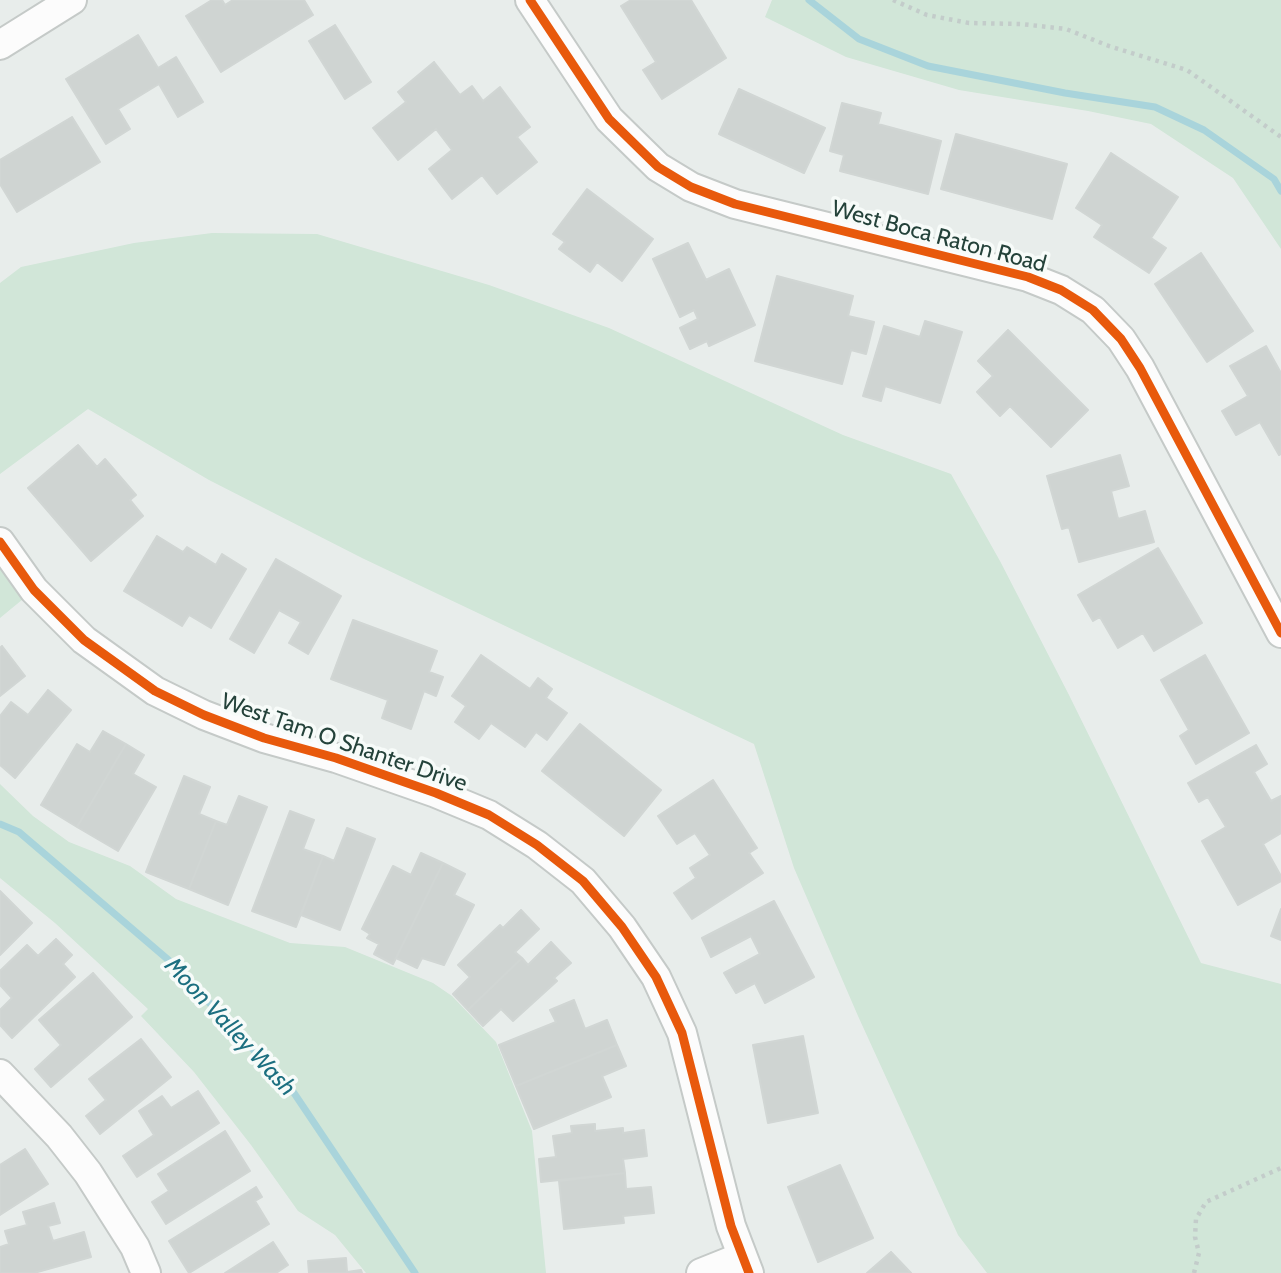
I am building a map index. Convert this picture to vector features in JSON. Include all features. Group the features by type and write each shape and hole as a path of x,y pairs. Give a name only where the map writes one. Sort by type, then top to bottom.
{"street":[{"path":"0,45 72,0"},
{"name":"West Boca Raton Road","path":"530,0 609,119 658,167 691,187 736,204 1028,277 1061,290 1093,310 1121,339 1140,368 1281,633"},
{"name":"West Tam O Shanter Drive","path":"0,542 34,590 84,640 155,691 204,715 264,738 336,758 436,793 489,815 537,845 583,881 622,927 656,977 682,1033 731,1226 745,1265"},
{"path":"0,1074 59,1136 88,1173 135,1247 146,1273"},
{"path":"701,1273 745,1265"}],"path":[{"path":"893,0 927,15 969,23 1021,24 1066,29 1109,46 1187,70 1281,137"},
{"path":"1194,1273 1199,1252 1195,1237 1196,1219 1206,1202 1281,1168"}],"green space":[{"path":"772,0 1281,0 1281,249 1233,178 1151,124 959,90 846,57 765,17"},
{"path":"212,233 317,234 489,285 609,328 843,435 951,474 1000,561 1069,695 1201,963 1281,984 1281,1273 987,1273 958,1235 858,1016 794,868 754,744 362,558 209,480 88,409 0,474 0,283 21,267 134,243"},
{"path":"0,542 34,590 0,618"},
{"path":"0,784 33,816 69,842 130,866 176,899 290,943 345,947 433,983 452,996 496,1042 532,1131 546,1273 366,1273 335,1235 298,1211 194,1072 141,1016 148,1009 55,923 0,878"}],"building":[{"path":"212,0 222,0 225,5 233,0 304,0 313,15 221,72 186,16"},
{"path":"631,0 691,0 726,58 662,99 643,70 656,62 621,6"},
{"path":"335,25 371,82 345,99 309,41"},
{"path":"138,35 158,68 176,57 203,102 178,117 159,84 118,109 130,129 106,144 66,79"},
{"path":"434,62 460,95 472,86 483,101 500,87 530,127 517,137 537,162 497,194 482,175 452,199 429,169 452,150 436,129 398,160 373,128 406,102 398,92"},
{"path":"739,89 825,128 804,173 719,134"},
{"path":"842,103 881,113 878,124 941,141 928,194 840,171 844,155 830,151"},
{"path":"72,117 100,162 17,212 0,184 0,160"},
{"path":"956,134 1067,164 1052,219 941,189"},
{"path":"1111,153 1178,197 1151,238 1166,248 1149,273 1094,237 1102,225 1076,208"},
{"path":"587,189 653,239 622,281 597,262 590,272 559,249 565,242 553,234"},
{"path":"688,243 706,280 729,269 755,325 709,346 707,341 690,349 680,328 698,319 694,310 680,317 653,259"},
{"path":"1201,253 1253,331 1207,362 1155,284"},
{"path":"777,276 853,296 848,316 874,322 866,354 851,350 842,384 755,361"},
{"path":"925,321 962,332 940,403 885,386 881,401 863,396 884,326 920,337"},
{"path":"1008,330 1088,410 1051,447 1010,406 1000,416 977,392 993,376 978,361"},
{"path":"1266,346 1281,373 1279,455 1260,422 1236,435 1222,411 1248,396 1230,366"},
{"path":"78,445 97,467 105,459 136,495 130,500 143,516 91,561 28,488"},
{"path":"1120,455 1129,486 1111,491 1118,519 1145,511 1154,542 1079,562 1069,527 1062,529 1047,476"},
{"path":"157,536 183,552 187,547 216,565 222,554 246,569 211,628 189,615 182,626 124,591"},
{"path":"1158,548 1202,623 1154,651 1143,633 1118,648 1100,617 1093,621 1078,595"},
{"path":"276,559 341,596 308,654 289,643 301,622 279,610 254,653 230,639"},
{"path":"353,620 437,651 429,672 443,677 436,696 424,691 411,729 382,718 388,700 331,679"},
{"path":"2,646 25,676 0,696 0,648"},
{"path":"481,655 530,689 538,678 552,689 546,698 567,713 547,740 536,732 525,747 491,723 479,739 455,722 466,706 452,696"},
{"path":"1205,655 1249,733 1196,764 1180,736 1189,730 1161,680"},
{"path":"48,690 71,710 15,778 0,765 0,716 11,702 28,715"},
{"path":"580,724 661,790 624,836 542,771"},
{"path":"103,731 126,744 77,827 41,805 77,744 90,752"},
{"path":"126,744 144,755 133,774 156,787 118,851 77,827"},
{"path":"1256,745 1267,764 1254,772 1271,801 1281,796 1281,833 1263,844 1281,876 1281,881 1238,905 1202,841 1226,827 1208,797 1199,802 1188,783"},
{"path":"184,776 210,787 199,814 216,821 189,889 146,872"},
{"path":"713,780 757,848 749,853 763,873 692,919 674,893 696,878 690,868 710,855 695,833 677,844 658,816"},
{"path":"239,796 267,807 228,905 189,889 216,821 227,825"},
{"path":"290,811 314,820 303,849 323,856 296,927 252,911"},
{"path":"347,828 375,839 340,930 301,915 323,856 334,861"},
{"path":"421,853 443,863 393,964 374,954 379,944 367,938 370,934 362,929 393,866 411,875"},
{"path":"443,863 465,874 454,895 474,905 444,965 422,958 417,968 396,958"},
{"path":"0,891 32,923 0,955"},
{"path":"774,901 814,977 765,1003 755,983 736,993 724,973 760,954 751,936 711,957 702,938"},
{"path":"1281,909 1281,940 1271,936"},
{"path":"521,910 539,929 515,952 522,958 468,1010 453,994 470,977 458,965 500,925 503,928"},
{"path":"56,939 72,955 63,964 75,977 12,1038 0,1025 0,1010 12,998 0,985 0,971 27,945 38,956"},
{"path":"551,942 571,963 554,978 557,981 513,1021 501,1009 483,1026 468,1010 522,958 528,965"},
{"path":"93,973 132,1017 51,1087 35,1069 61,1045 39,1020"},
{"path":"574,1000 585,1029 607,1020 617,1045 516,1086 499,1045 556,1022 550,1010"},
{"path":"803,1036 818,1113 768,1123 753,1045"},
{"path":"141,1039 171,1077 100,1134 86,1116 106,1100 89,1079"},
{"path":"617,1045 626,1066 602,1076 611,1097 534,1129 516,1086"},
{"path":"198,1091 219,1123 137,1177 123,1156 154,1135 139,1111 162,1096 171,1108"},
{"path":"595,1124 595,1131 623,1128 623,1133 644,1130 647,1156 623,1159 625,1173 541,1182 539,1159 556,1157 553,1136 572,1133 571,1126"},
{"path":"225,1131 250,1171 166,1224 152,1202 169,1191 158,1174"},
{"path":"25,1149 48,1184 0,1215 0,1165"},
{"path":"840,1165 873,1238 818,1262 788,1187"},
{"path":"625,1173 626,1189 651,1187 654,1213 623,1216 624,1223 564,1229 559,1181"},
{"path":"256,1187 262,1197 255,1201 269,1224 189,1273 169,1241"},
{"path":"54,1203 60,1223 48,1226 53,1241 84,1232 91,1257 34,1273 0,1273 0,1247 9,1244 5,1231 27,1225 23,1212"},
{"path":"273,1242 288,1265 276,1273 225,1273"},
{"path":"891,1252 911,1273 867,1273"},
{"path":"346,1258 347,1272 361,1270 362,1273 309,1273 308,1261"}],"waterway":[{"path":"809,0 859,39 928,66 1065,93 1155,107 1204,130 1274,179 1281,191"},
{"name":"Moon Valley Wash","path":"0,824 19,832 172,963 294,1093 415,1273"}],"cycle path":[{"path":"530,0 609,119 658,167 691,187 735,204 1028,277 1061,290 1093,310 1121,339 1140,368 1281,633"},
{"path":"0,542 34,590 84,640 155,691 204,715 264,738 336,758 436,793 489,815 537,845 583,881 622,927 656,977 682,1033 731,1226 749,1273"}]}
